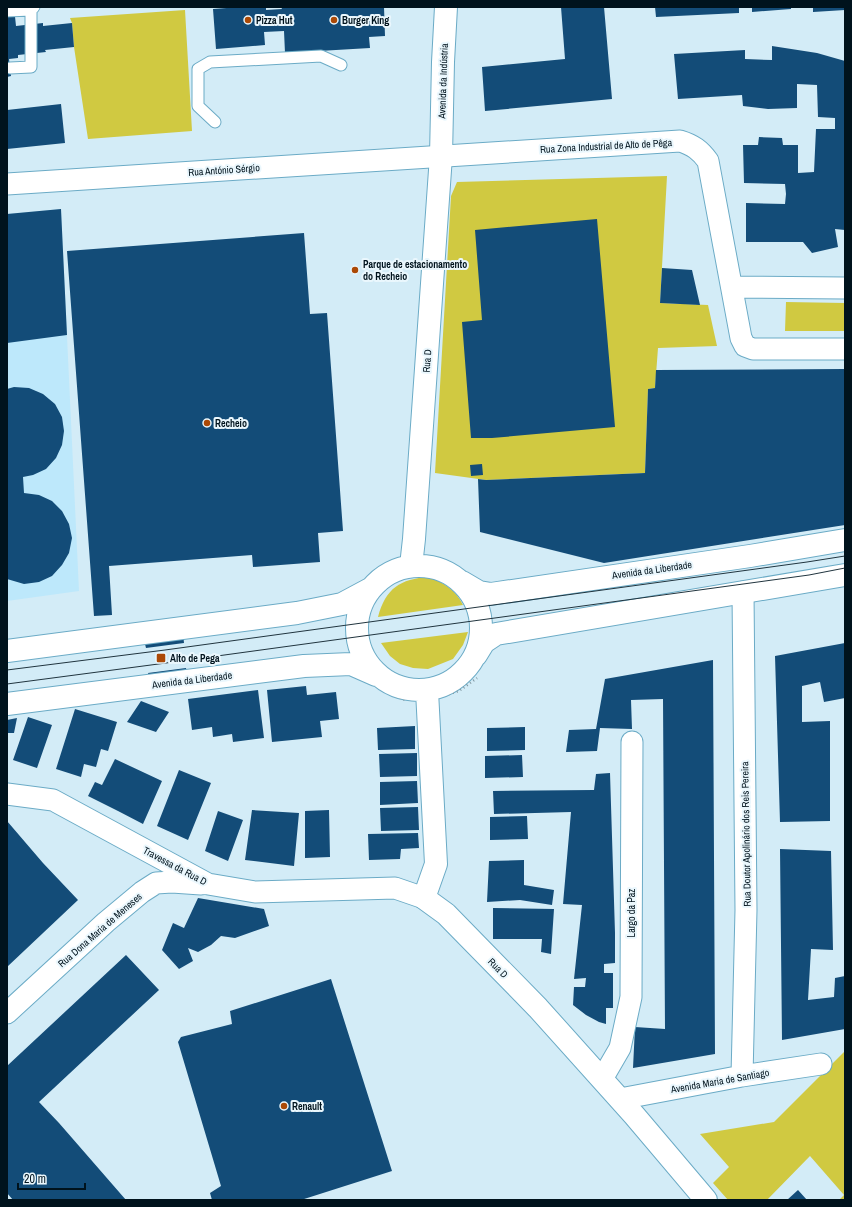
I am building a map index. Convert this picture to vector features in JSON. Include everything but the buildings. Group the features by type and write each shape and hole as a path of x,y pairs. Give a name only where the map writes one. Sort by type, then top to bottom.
{"street":[{"name":"Avenida da Indústria","path":"441,156 446,7"},
{"name":"Rua Zona Industrial de Alto de Pêga","path":"441,156 680,142 689,144 701,152 708,161 732,287 740,338 745,346 753,349 845,349"},
{"name":"Rua António Sérgio","path":"7,184 441,156"},
{"name":"Rua D","path":"411,566 415,531 441,156"},
{"path":"732,287 845,288"},
{"name":"Avenida da Liberdade","path":"462,582 479,592 491,594 750,556 845,540"},
{"path":"7,651 297,613 342,604 370,589 382,578 395,570 411,566 429,566 447,572 462,582 477,604 482,630 479,665"},
{"path":"479,665 484,642 496,634 845,575"},
{"path":"370,589 362,602 356,631 364,659 380,683 388,683 427,696 463,673 479,665"},
{"name":"Rua Doutor Apolinário dos Reis Pereira","path":"742,1076 746,910 743,592"},
{"name":"Avenida da Liberdade","path":"7,704 304,666 351,664 380,683"},
{"path":"424,898 436,864 427,696"},
{"name":"Largo da Paz","path":"602,1079 620,1048 631,997 632,742"},
{"name":"Travessa da Rua D","path":"7,794 53,800 208,884 255,892 395,888 424,898"},
{"name":"Rua Dona Maria de Meneses","path":"7,1013 106,922 142,892 156,883 172,882 208,884"},
{"name":"Rua D","path":"424,898 446,914 532,1002 620,1099 706,1200"},
{"name":"Avenida Maria de Santiago","path":"620,1099 742,1076 821,1064"}],"lane":[{"path":"7,11 33,8 31,66 10,68"},
{"path":"215,122 198,106 198,69 210,62 321,56 341,65"}],"path":[{"path":"380,683 403,700 459,691 479,665"}],"shaded area":[{"path":"185,10 192,131 88,139 74,47 72,23 70,18"},
{"path":"667,176 660,303 708,305 717,346 658,348 655,388 648,389 645,473 486,480 435,473 451,196 457,182"},
{"path":"61,209 79,591 7,601 7,214"},
{"path":"786,302 845,303 845,331 785,331"},
{"path":"429,577 440,582 453,591 463,605 378,617 385,599 396,587 410,580"},
{"path":"468,632 463,645 453,659 428,669 413,668 400,664 390,656 381,643"},
{"path":"845,1051 845,1200 839,1200 844,1195 810,1156 767,1200 728,1200 713,1183 729,1167 700,1134 774,1122"}],"tram line":[{"path":"7,670 165,650 845,556"},
{"path":"7,684 809,575 845,568"}],"place":[{"name":"Pizza Hut","path":"248,20"},
{"name":"Burger King","path":"334,20"},
{"name":"Parque de estacionamento do Recheio","path":"355,270"},
{"name":"Recheio","path":"207,423"},
{"name":"Alto de Pega","path":"161,658"},
{"name":"Renault","path":"284,1106"}]}
